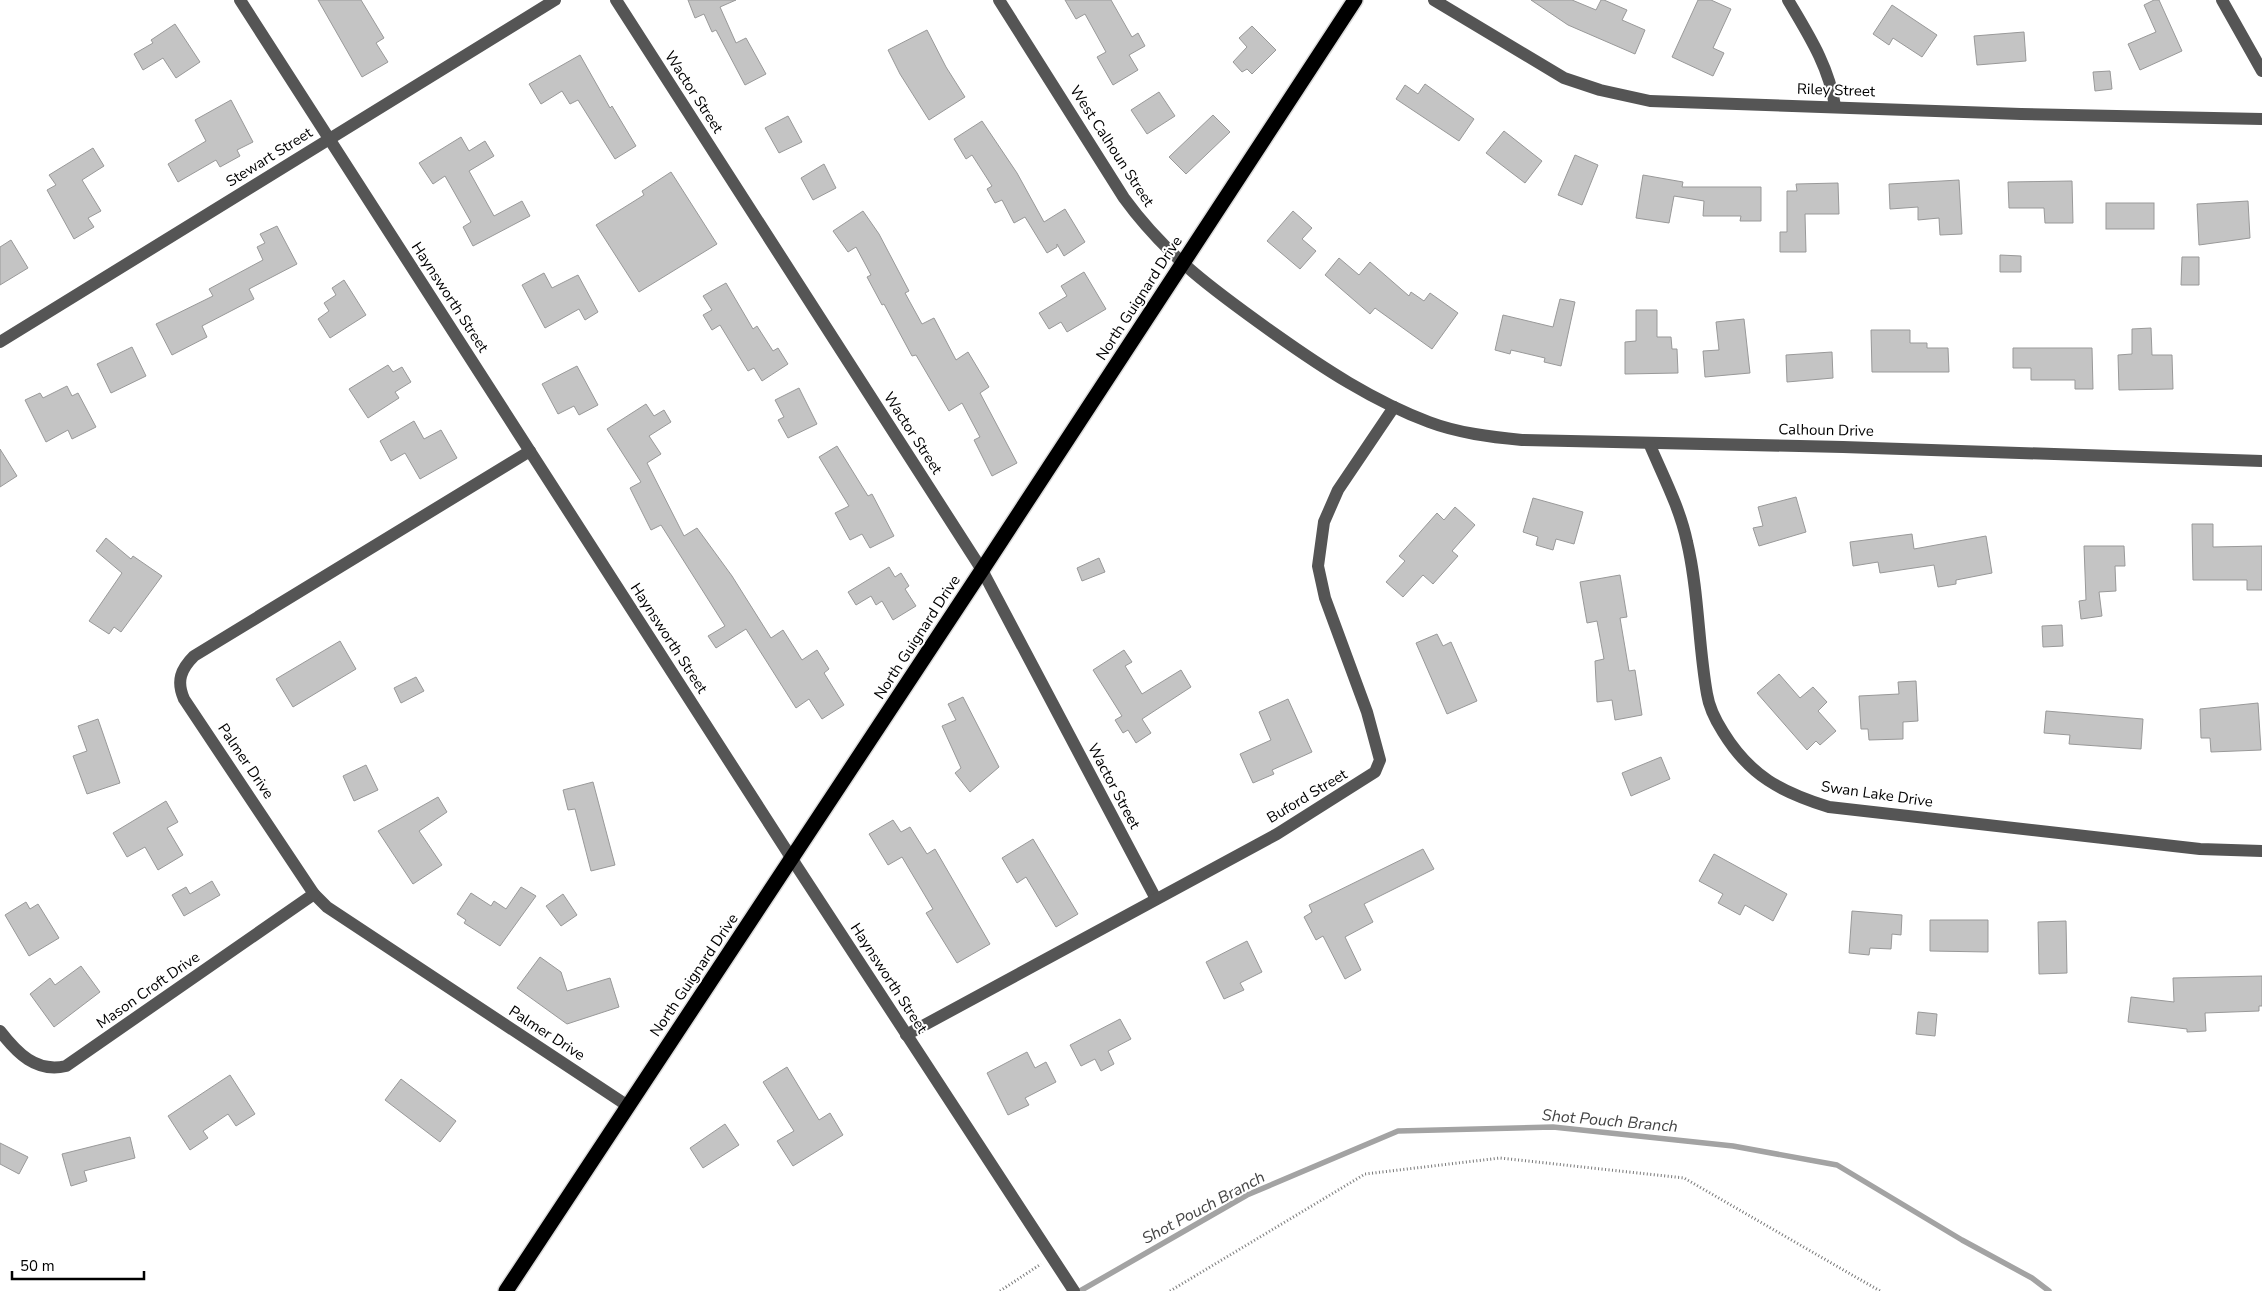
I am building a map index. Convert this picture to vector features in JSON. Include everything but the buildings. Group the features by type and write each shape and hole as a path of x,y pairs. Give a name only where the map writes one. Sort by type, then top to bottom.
{"highway":[{"name":"North Guignard Drive","path":"506,1291 792,859 1355,0"}],"street":[{"name":"Haynsworth Street","path":"240,0 792,859 1074,1291"},
{"name":"Stewart Street","path":"0,342 555,0"},
{"name":"Wactor Street","path":"616,0 982,570 1156,899"},
{"name":"West Calhoun Street","path":"999,0 1124,198 1141,221 1183,264 1212,289 1314,361 1394,407"},
{"name":"Riley Street","path":"1434,0 1564,78 1600,90 1650,101 2021,114 2262,119"},
{"path":"1788,0 1817,48 1831,85 1835,106"},
{"path":"2222,0 2262,71"},
{"name":"Calhoun Drive","path":"1394,407 1430,422 1483,436 1578,443 1844,447 2262,461"},
{"name":"Buford Street","path":"906,1035 1277,834 1375,772 1380,760 1367,712 1325,598 1318,566 1324,522 1338,490 1394,407"},
{"name":"Swan Lake Drive","path":"1649,443 1678,508 1688,542 1699,613 1707,696 1717,721 1727,738 1754,772 1797,797 1829,806 2200,849 2262,851"},
{"name":"Palmer Drive","path":"530,451 194,656 184,665 179,688 184,699 314,894 327,907 628,1106"},
{"name":"Mason Croft Drive","path":"0,1031 18,1054 32,1063 56,1068 66,1066 314,894"}],"path":[{"path":"1170,1291 1365,1174 1500,1158 1684,1178 1880,1291"},
{"path":"1000,1291 1055,1262"}],"waterway":[{"name":"Shot Pouch Branch","path":"1080,1291 1247,1195 1398,1131 1553,1127 1733,1146 1837,1165 1962,1240 2032,1278 2049,1291"}]}
